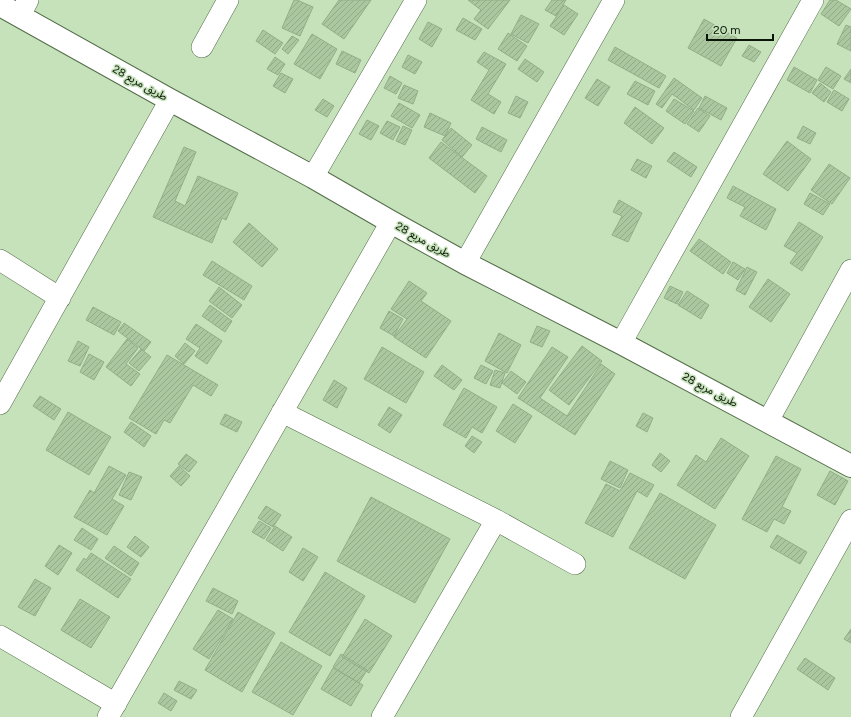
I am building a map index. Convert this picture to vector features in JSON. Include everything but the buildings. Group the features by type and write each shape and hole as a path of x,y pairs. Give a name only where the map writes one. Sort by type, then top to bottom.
{"street":[{"path":"202,47 228,0"},
{"path":"313,177 416,0"},
{"path":"464,263 614,0"},
{"path":"621,344 813,0"},
{"name":"طريق مربع 28","path":"0,5 24,8 170,100 313,177 464,263 768,421 851,466"},
{"path":"0,404 170,100"},
{"path":"0,636 112,710 391,222"},
{"path":"0,260 60,298"},
{"path":"768,421 851,270"},
{"path":"282,412 496,520 575,564"},
{"path":"382,717 496,520"},
{"path":"741,717 851,520"}]}
